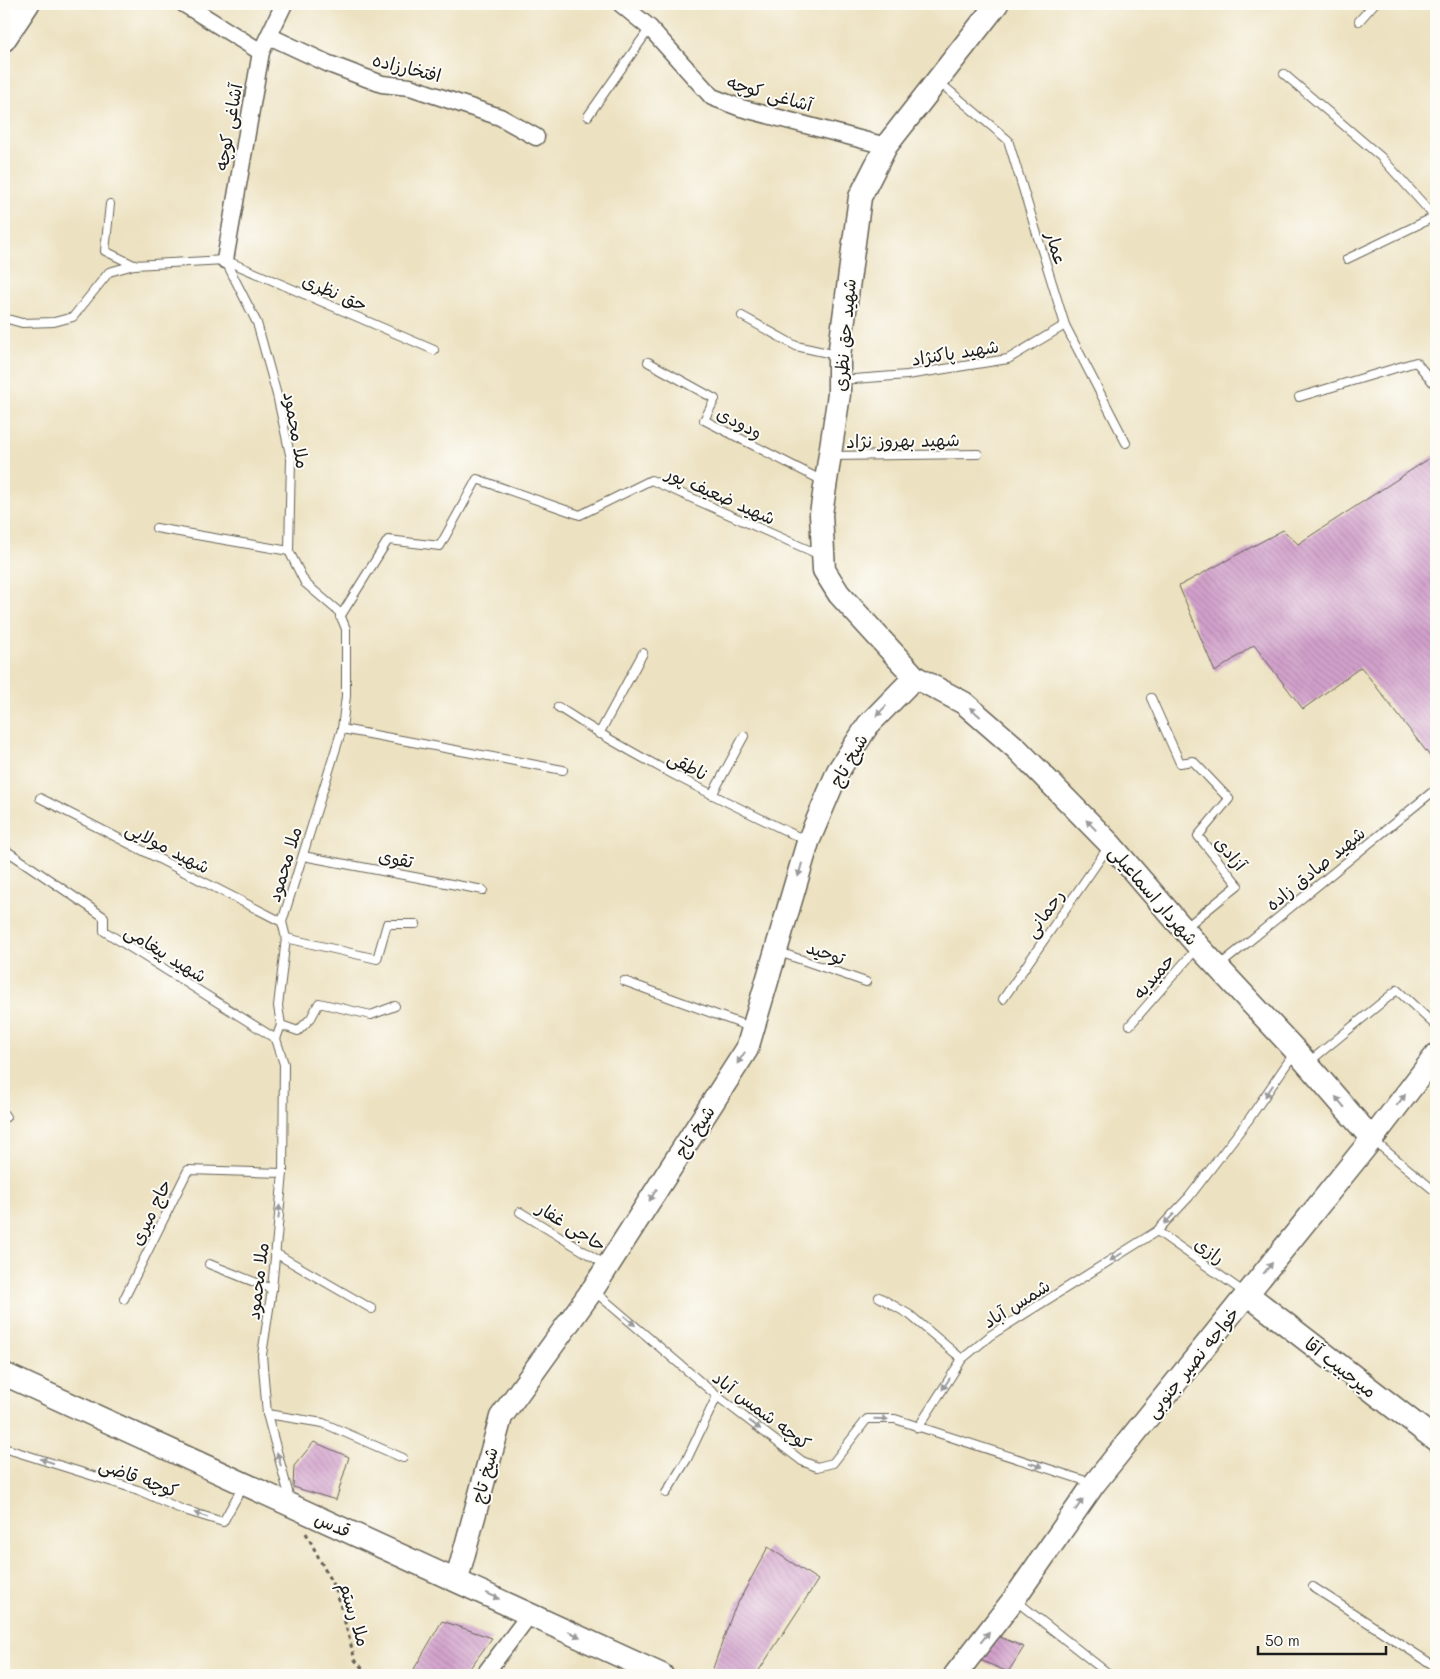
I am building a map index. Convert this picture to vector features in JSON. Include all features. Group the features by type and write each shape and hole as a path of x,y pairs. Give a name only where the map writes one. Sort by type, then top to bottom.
{"street":[{"path":"4,40 28,4"},
{"path":"184,4 262,52"},
{"name":"آشاغی کوچه","path":"226,260 262,52 284,4"},
{"name":"آشاغی کوچه","path":"621,4 650,28 712,97 741,108 886,146"},
{"name":"شهید حق نظری","path":"915,676 839,594 824,570 821,514 840,380 839,356 860,197 886,146 997,4"},
{"name":"افتخارزاده","path":"269,36 329,64 382,84 410,87 500,117 536,137"},
{"name":"شیخ تاج","path":"456,1579 501,1416 593,1289 747,1049 755,1029 808,842 838,771 868,725 915,676"},
{"name":"شهردار اسماعیلی","path":"915,676 971,709 1018,749 1110,844 1199,947 1302,1057 1372,1139"},
{"name":"خواجه نصیر جنوبی","path":"955,1675 1014,1599 1094,1484 1372,1139 1436,1055"},
{"name":"میرحبیب آقا","path":"1247,1294 1436,1440"},
{"name":"قدس","path":"4,1374 456,1579 662,1675"},
{"path":"484,1675 530,1614"}],"lane":[{"path":"1359,20 1374,4"},
{"path":"588,116 650,28"},
{"path":"1284,74 1381,157 1435,216 1347,260"},
{"name":"عمار","path":"937,81 1008,140 1065,324 1126,443"},
{"path":"110,204 105,251 134,265"},
{"path":"4,318 22,323 54,322 73,317 108,272 134,265 226,260"},
{"name":"حق نظری","path":"226,260 434,350"},
{"name":"ملا محمود","path":"226,260 257,323 277,396 291,459 289,551 305,583 339,612 346,630 346,696 342,729 320,794 282,922 286,938 278,1006 281,1025 276,1040 284,1064 283,1173 272,1289 262,1355 267,1414 292,1506"},
{"path":"742,316 796,346 839,356"},
{"name":"شهید پاکنژاد","path":"840,380 907,375 1008,359 1065,324"},
{"name":"ودودی","path":"648,362 714,399 704,420 825,482"},
{"path":"1299,397 1416,362 1436,386"},
{"name":"شهید بهروز نژاد","path":"829,456 978,454"},
{"name":"شهید ضعیف پور","path":"340,617 388,540 440,546 477,479 580,516 652,480 822,556"},
{"path":"156,528 289,551"},
{"path":"599,734 643,653"},
{"name":"آزادی","path":"1151,698 1180,763 1192,761 1229,799 1198,836 1238,885 1183,929"},
{"name":"ناطقی","path":"558,708 599,734 712,795 808,842"},
{"path":"342,729 563,770"},
{"path":"712,795 744,736"},
{"name":"شهید صادق زاده","path":"1218,966 1431,793"},
{"name":"شهید مولایی","path":"40,798 282,922"},
{"name":"رحمانی","path":"1003,999 1110,844"},
{"name":"شهید پیغامی","path":"4,849 104,917 104,931 276,1040"},
{"name":"تقوی","path":"303,856 483,890"},
{"path":"286,938 377,959 387,924 416,924"},
{"name":"حمیدیه","path":"1130,1025 1199,947"},
{"name":"توحید","path":"777,951 866,982"},
{"path":"624,981 755,1029"},
{"name":"شمس آباد","path":"918,1428 962,1359 991,1335 1157,1231 1189,1197 1237,1134 1302,1057 1397,990 1436,1026"},
{"path":"281,1025 298,1031 311,1018 319,1003 371,1015 395,1006"},
{"path":"1372,1139 1436,1192"},
{"name":"حاج میری","path":"124,1299 188,1170 283,1173"},
{"name":"حاجی غفار","path":"520,1212 608,1266"},
{"name":"رازی","path":"1157,1231 1247,1294"},
{"path":"275,1253 372,1309"},
{"path":"209,1264 272,1289"},
{"name":"کوچه شمس آباد","path":"593,1289 717,1396 802,1461 817,1467 833,1463 866,1418 895,1419 1094,1484"},
{"path":"879,1297 910,1314 962,1359"},
{"path":"666,1493 687,1459 717,1396"},
{"path":"267,1414 323,1423 403,1458"},
{"name":"کوچه قاضی","path":"4,1448 138,1490 182,1509 222,1522 244,1484"},
{"path":"1313,1588 1436,1667"},
{"path":"1014,1599 1110,1675"}],"path":[{"name":"ملا رستم","path":"305,1532 337,1593 355,1660 368,1675"}],"building":[{"path":"1436,454 1436,764 1361,667 1303,709 1254,645 1215,672 1179,586 1283,530 1298,544"},
{"path":"314,1442 349,1457 336,1500 293,1487 294,1466"},
{"path":"768,1547 818,1580 756,1675 718,1675 712,1671 733,1612"},
{"path":"442,1621 492,1638 465,1675 422,1675 414,1669"},
{"path":"1000,1637 1024,1647 1008,1672 980,1660"}]}
